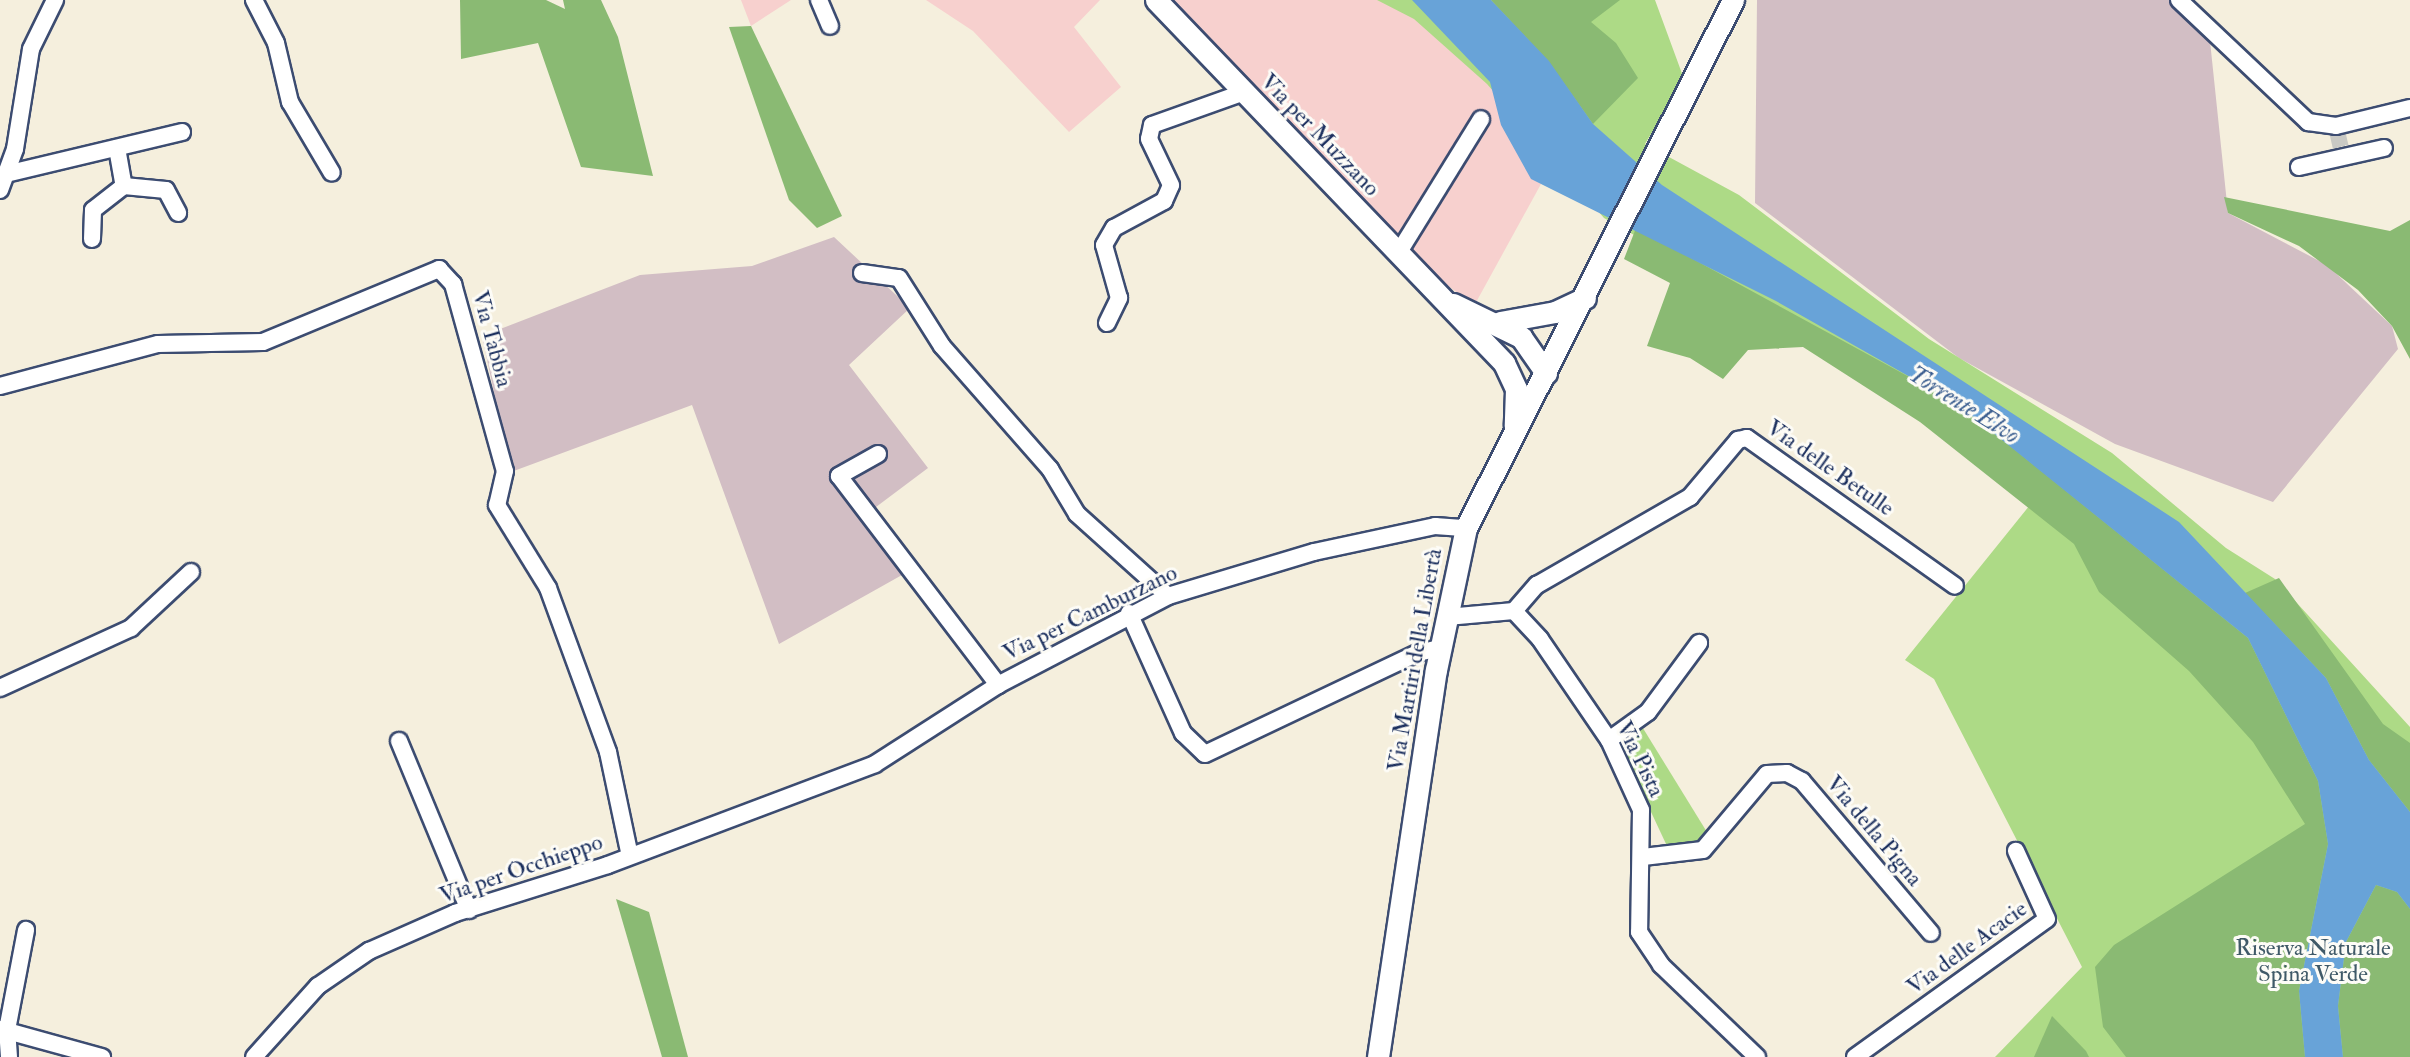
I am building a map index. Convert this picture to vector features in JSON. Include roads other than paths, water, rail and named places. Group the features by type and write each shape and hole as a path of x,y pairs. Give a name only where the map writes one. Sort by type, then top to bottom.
{"main road":[{"name":"Via per Muzzano","path":"1156,0 1242,93 1450,303 1504,363 1516,389 1514,432"},
{"name":"Via Martiri della Libertà","path":"1378,1057 1440,648 1466,528 1604,262 1733,0"},
{"path":"1500,322 1555,312 1585,298"},
{"name":"Via per Muzzano","path":"1450,303 1500,322 1521,337 1546,373"},
{"path":"1504,363 1546,373"}],"street":[{"path":"0,190 6,174 30,49 55,0"},
{"path":"254,0 276,43 290,102 332,173"},
{"path":"819,0 831,26"},
{"path":"2179,0 2284,106 2308,122 2337,128 2410,108"},
{"path":"1107,323 1119,298 1104,245 1114,228 1164,201 1171,185 1149,139 1152,125 1242,93"},
{"path":"1399,252 1480,120"},
{"path":"6,174 182,132"},
{"path":"117,148 124,186"},
{"path":"2299,167 2342,153 2384,148"},
{"path":"92,239 93,210 124,186 166,190 178,213"},
{"name":"Via Tabbia","path":"0,386 158,344 263,342 439,269 453,284 505,471 497,505 548,588 608,752 630,856"},
{"path":"862,272 899,278 942,346 1050,469 1077,514 1168,596"},
{"name":"Via delle Betulle","path":"1514,611 1537,585 1690,497 1738,440 1747,438 1955,586"},
{"path":"878,454 839,476 998,685"},
{"name":"Via per Camburzano","path":"838,780 875,764 998,685 1129,614 1168,596 1314,552 1435,526 1466,528"},
{"path":"0,688 131,628 191,572"},
{"path":"1447,617 1514,611"},
{"name":"Via Pista","path":"1514,611 1540,639 1609,740 1641,810 1643,857 1636,914 1647,947 1757,1057"},
{"path":"1129,614 1183,733 1205,754 1418,653 1440,648"},
{"path":"1609,740 1648,712 1699,643"},
{"path":"399,741 469,910"},
{"name":"Via della Pigna","path":"1643,857 1703,850 1767,774 1787,773 1802,781 1931,933"},
{"name":"Via per Occhieppo","path":"254,1057 342,966 469,910 630,856 838,780"},
{"name":"Via delle Acacie","path":"1855,1057 2047,919 2016,851"},
{"path":"9,1057 4,1029 26,930"},
{"path":"4,1029 102,1057"}],"water":[{"name":"Torrente Elvo","path":"1412,0 1491,0 1549,61 1593,124 1662,185 2179,522 2326,678 2369,760 2410,812 2410,909 2397,892 2376,885 2346,942 2338,1006 2343,1057 2305,1057 2299,991 2328,844 2318,781 2248,638 1956,403 1776,301 1531,179 1501,125 1490,82"}],"tunnel":[{"path":"2337,131 2341,148"}],"park label":[{"name":"Riserva Naturale Spina Verde","path":"2313,961"}]}
